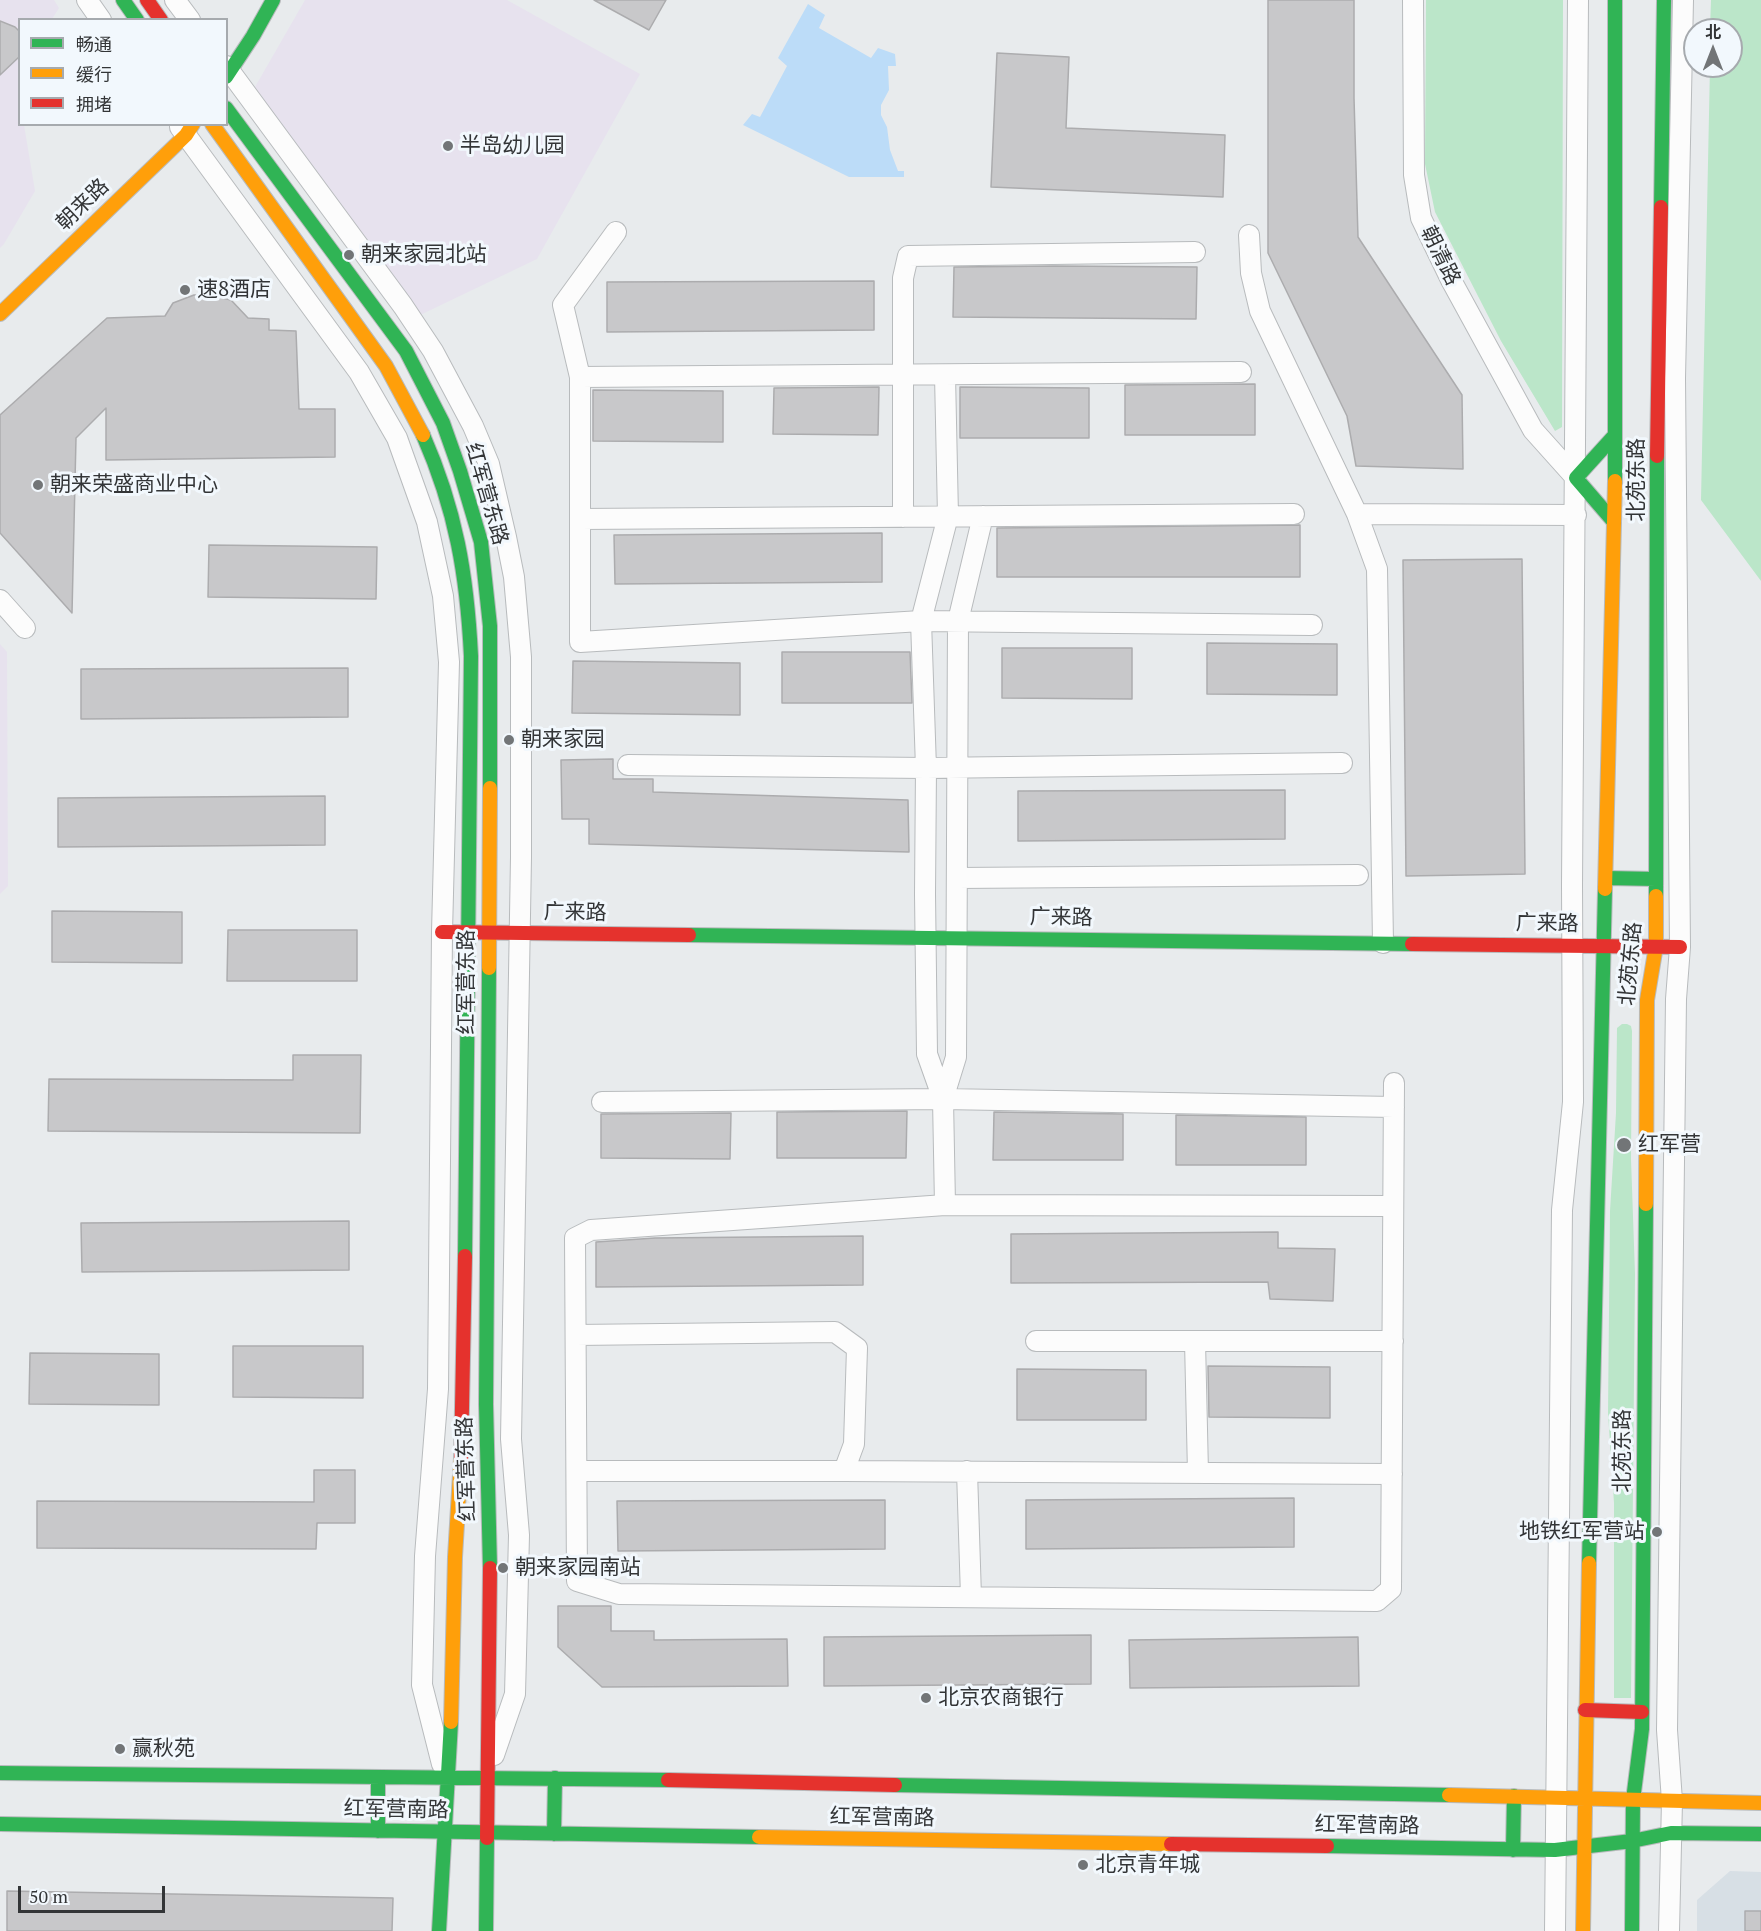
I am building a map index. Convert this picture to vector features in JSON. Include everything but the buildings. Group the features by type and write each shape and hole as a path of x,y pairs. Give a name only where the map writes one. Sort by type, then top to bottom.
{"main road":[{"path":"123,0 136,18"},
{"path":"147,0 160,18"},
{"path":"228,71 253,36 273,0"},
{"name":"北苑东路","path":"1583,1931 1585,1710 1608,1018 1604,946 1614,522 1615,0"},
{"name":"北苑东路","path":"1632,1931 1633,1800 1642,1729 1641,1018 1647,1000 1656,946 1657,427 1664,0"},
{"name":"红军营东路","path":"228,111 406,351 443,423 481,542 490,626 492,675 486,1404 490,1527 486,1931"},
{"name":"红军营东路","path":"213,126 386,366 418,424 438,470 459,542 470,622 463,1435 455,1557 453,1689 439,1931"},
{"name":"朝来路","path":"0,314 186,128"},
{"path":"1614,522 1576,478 1615,435"},
{"path":"1606,878 1656,879"},
{"name":"广来路","path":"442,932 1680,947"},
{"path":"1585,1710 1642,1712"},
{"name":"红军营南路","path":"0,1773 446,1779 555,1778 1514,1796 1761,1803"},
{"path":"378,1778 378,1831"},
{"path":"554,1834 555,1778"},
{"path":"1513,1850 1514,1796"},
{"name":"红军营南路","path":"0,1824 1513,1850 1556,1850 1584,1847 1671,1833 1761,1834"}],"street":[{"path":"87,0 100,18"},
{"path":"175,0 188,18"},
{"name":"朝清路","path":"1413,0 1414,175 1421,218 1451,280 1533,430 1576,478"},
{"path":"1555,1931 1562,1210 1574,1102 1572,884 1578,0"},
{"path":"1669,1931 1672,1801 1667,1730 1676,999 1680,947 1675,378 1683,0"},
{"path":"228,71 403,306 433,351 473,426 489,464 514,577 520,657 519,933 510,1439 519,1535 515,1694 487,1777"},
{"path":"186,128 359,372 397,438 427,522 443,596 448,641 442,932 438,1389 425,1556 422,1684 446,1779"},
{"path":"616,232 563,305 580,377 580,642 921,621 1312,626"},
{"path":"1249,235 1251,273 1260,311 1357,514 1377,569 1383,943"},
{"path":"903,517 903,278 908,256 1195,252"},
{"path":"580,377 1241,372"},
{"path":"945,375 948,516 921,621 926,768 927,1053 943,1099 945,1205"},
{"path":"580,519 1294,514"},
{"path":"1357,514 1576,515"},
{"path":"943,1099 956,1057 958,621 983,516"},
{"path":"0,600 25,628"},
{"path":"628,765 926,768 1342,763"},
{"path":"957,878 1358,875"},
{"path":"1394,1083 1394,1206 1391,1589 1377,1601 619,1594 577,1581 575,1238 591,1230 945,1205 1394,1206"},
{"path":"602,1102 943,1099 1394,1107"},
{"path":"576,1335 835,1332 857,1348 854,1444 844,1472"},
{"path":"1036,1341 1393,1341"},
{"path":"1195,1341 1198,1473"},
{"path":"577,1472 1392,1474"},
{"path":"967,1472 971,1597"}],"shaded area":[{"path":"0,0 54,0 59,8 53,18 18,18 18,126 24,126 35,191 0,248"},
{"name":"半岛幼儿园","path":"305,0 507,0 640,74 537,259 416,317 255,87"},
{"path":"0,644 7,652 8,886 0,894"},
{"path":"1730,1871 1761,1872 1761,1931 1697,1931 1697,1900"}],"green space":[{"path":"1426,0 1563,0 1562,427 1555,431 1501,341 1435,212 1425,164"},
{"path":"1711,0 1761,0 1761,581 1701,500 1710,78 1743,78 1743,18 1710,18"},
{"path":"1622,1024 1631,1026 1632,1031 1631,1159 1635,1274 1631,1698 1614,1698 1614,1503 1608,1413 1610,1211 1616,1113 1617,1028"}],"water":[{"path":"808,4 825,15 819,28 871,58 878,48 895,54 896,66 888,66 889,90 881,105 881,115 887,127 890,150 898,171 904,171 904,177 849,177 743,125 752,114 760,117 787,66 778,58"}],"traffic: fast":[{"path":"123,0 136,18"},
{"path":"228,74 273,0"},
{"path":"1615,0 1615,481"},
{"path":"1661,207 1664,0"},
{"path":"228,111 406,351 443,423 481,542 490,626 490,788"},
{"path":"423,435 444,490 458,543 463,570 471,656 465,1256"},
{"path":"1614,522 1576,478 1615,435"},
{"path":"1656,896 1657,456"},
{"path":"1606,878 1656,879"},
{"path":"1589,1563 1605,889"},
{"path":"689,935 1412,944"},
{"path":"489,968 486,1404 490,1568"},
{"path":"1632,1931 1633,1800 1642,1729 1646,1204"},
{"path":"439,1931 451,1722"},
{"path":"0,1773 668,1780"},
{"path":"378,1778 378,1831"},
{"path":"554,1834 555,1778"},
{"path":"895,1785 1449,1795"},
{"path":"1513,1850 1514,1796"},
{"path":"0,1824 759,1837"},
{"path":"1327,1846 1555,1850 1632,1841 1671,1833 1761,1834"},
{"path":"486,1931 487,1838"}],"traffic: slow":[{"path":"0,314 186,135 192,126"},
{"path":"213,126 386,366 423,435"},
{"path":"1605,889 1615,481"},
{"path":"489,968 490,788"},
{"path":"1646,1204 1647,1000 1656,946 1656,896"},
{"path":"451,1722 455,1557 461,1458"},
{"path":"1583,1931 1589,1563"},
{"path":"1449,1795 1761,1803"},
{"path":"759,1837 1171,1844"}],"traffic: jam":[{"path":"147,0 160,18"},
{"path":"1657,456 1661,207"},
{"path":"442,932 689,935"},
{"path":"1412,944 1680,947"},
{"path":"461,1458 465,1256"},
{"path":"487,1838 490,1568"},
{"path":"1585,1710 1642,1712"},
{"path":"668,1780 895,1785"},
{"path":"1171,1844 1327,1846"}],"place":[{"name":"半岛幼儿园","path":"448,146"},
{"name":"朝来家园北站","path":"349,255"},
{"name":"速8酒店","path":"185,290"},
{"name":"朝来荣盛商业中心","path":"38,485"},
{"name":"朝来家园","path":"509,740"},
{"name":"红军营","path":"1624,1145"},
{"name":"地铁红军营站","path":"1657,1532"},
{"name":"朝来家园南站","path":"503,1568"},
{"name":"北京农商银行","path":"926,1698"},
{"name":"赢秋苑","path":"120,1749"},
{"name":"北京青年城","path":"1083,1865"}]}
